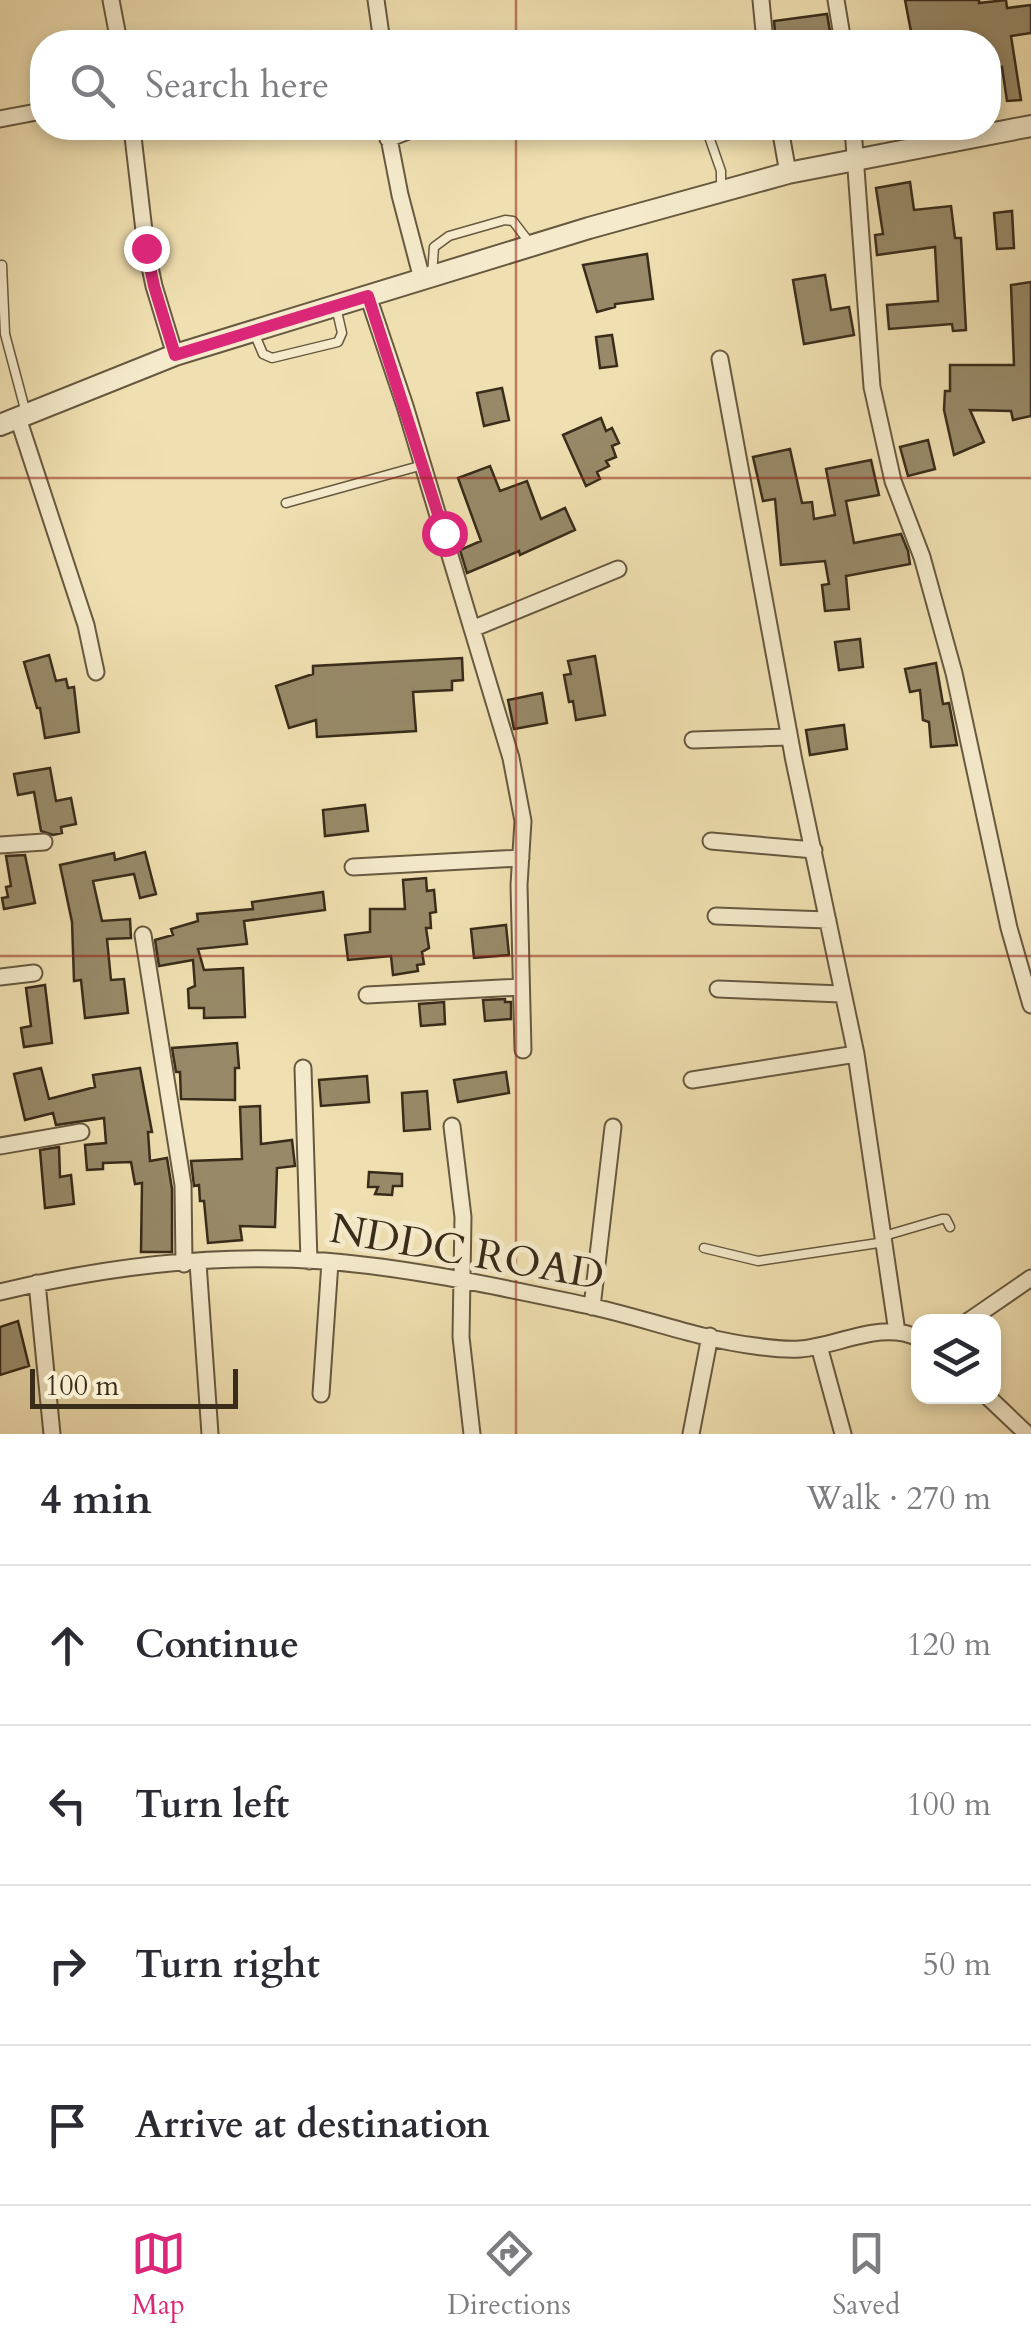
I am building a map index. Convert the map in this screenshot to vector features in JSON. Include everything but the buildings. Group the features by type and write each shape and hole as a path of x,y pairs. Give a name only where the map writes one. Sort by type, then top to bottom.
{"street":[{"path":"111,0 117,30"},
{"path":"376,0 380,30"},
{"path":"761,0 764,30"},
{"path":"836,0 841,30"},
{"path":"0,119 30,114"},
{"path":"1001,132 1031,126"},
{"path":"133,140 146,248 175,355"},
{"path":"389,140 427,277"},
{"path":"782,140 788,173"},
{"path":"855,140 872,388 893,481 922,557 954,672 1025,959 1031,1005"},
{"path":"96,672 86,625 15,419 175,355 532,245 788,173 955,140"},
{"path":"368,296 511,758 522,821 523,1050"},
{"path":"720,360 789,737 856,1054 896,1332"},
{"path":"472,629 618,569"},
{"path":"693,740 789,737"},
{"path":"711,841 814,850"},
{"path":"0,845 44,842"},
{"path":"353,867 521,858"},
{"path":"716,916 828,920"},
{"path":"143,935 183,1186 210,1434"},
{"path":"0,977 34,973"},
{"path":"367,995 521,987"},
{"path":"718,989 841,994"},
{"path":"692,1080 856,1054"},
{"path":"304,1068 308,1261"},
{"path":"452,1126 463,1217 462,1337 472,1434"},
{"path":"592,1307 613,1127"},
{"path":"0,1146 81,1132"},
{"name":"NDDC ROAD","path":"0,1292 62,1277 191,1264 254,1259 330,1262 462,1280 753,1346 798,1349 884,1330 911,1336"},
{"path":"321,1394 330,1262"},
{"path":"978,1314 1031,1278"},
{"path":"38,1283 52,1434"},
{"path":"690,1434 710,1336"},
{"path":"819,1346 844,1434"},
{"path":"995,1404 1027,1434"}],"lane":[{"path":"710,140 721,171 722,192"},
{"path":"427,277 434,247 448,236 505,220 513,221 532,245"},
{"path":"2,266 15,419"},
{"path":"254,331 263,354 272,358 338,342 342,334 336,306"},
{"path":"286,504 423,465"},
{"path":"704,1248 758,1261 885,1239 942,1219 950,1227"}],"route":[{"path":"146,248 175,355 368,296 444,533"}]}
